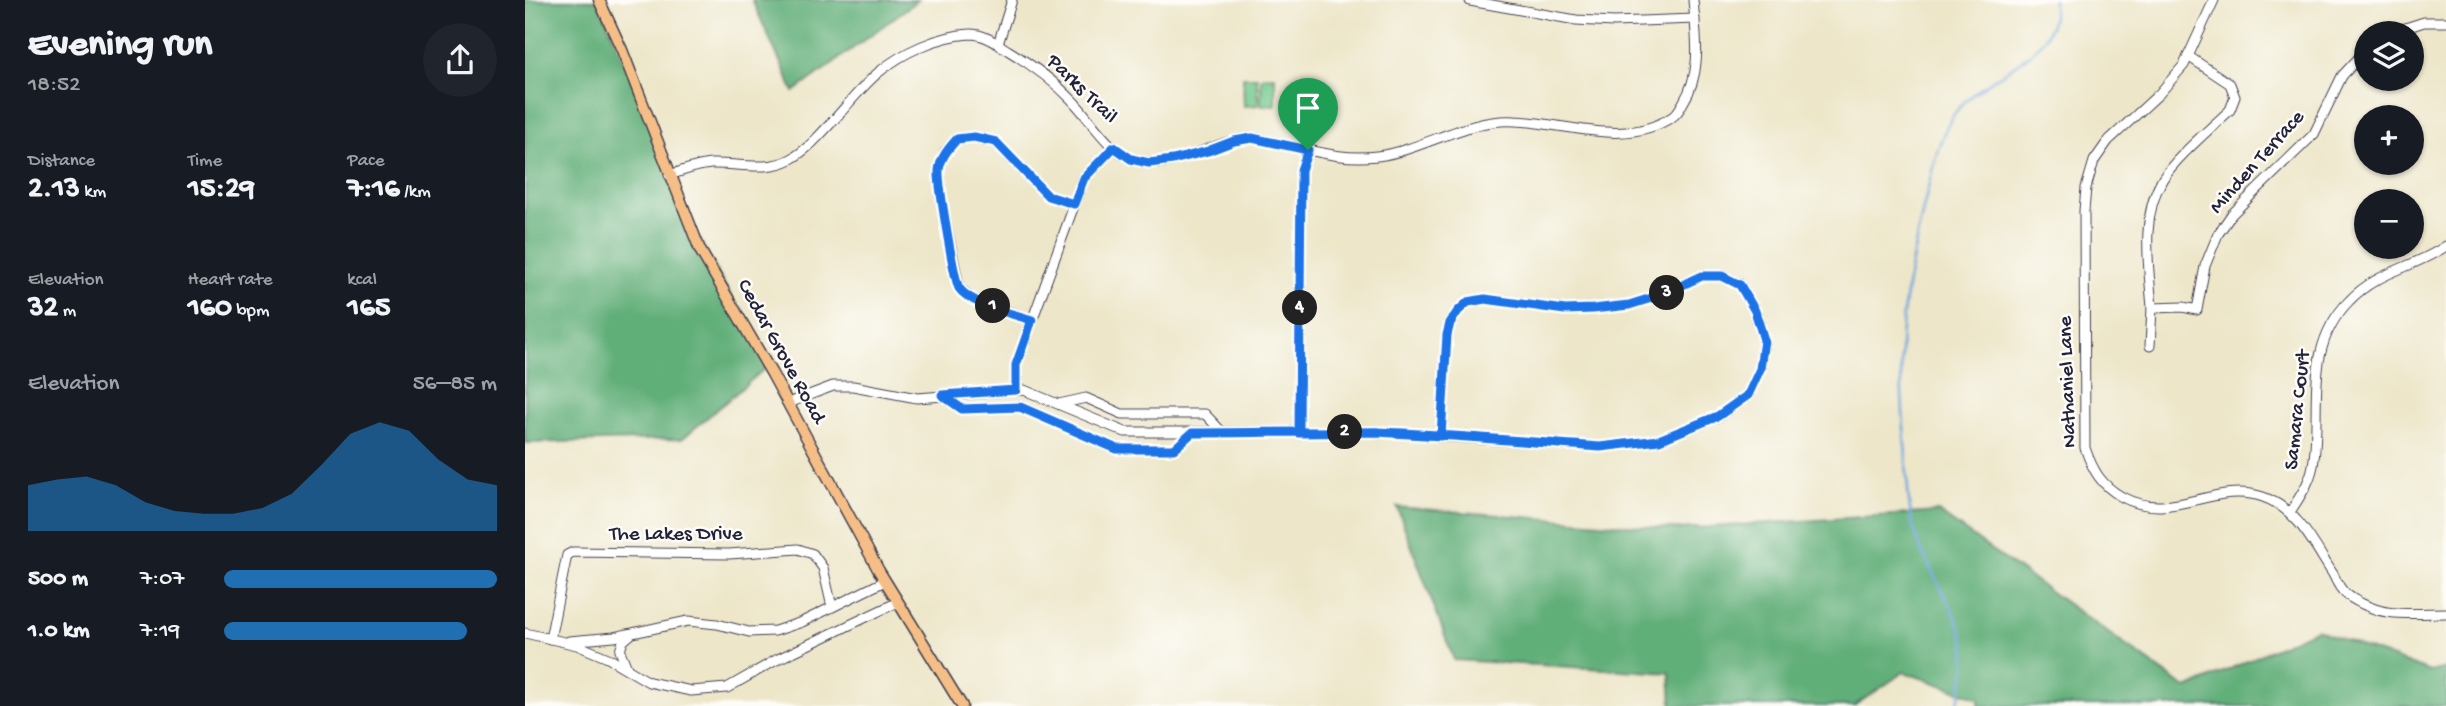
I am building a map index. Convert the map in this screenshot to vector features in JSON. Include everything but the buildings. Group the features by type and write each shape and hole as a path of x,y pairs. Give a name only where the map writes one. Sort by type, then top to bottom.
{"main road":[{"name":"Cedar Grove Road","path":"599,0 622,50 700,250 788,403 885,581 962,706"}],"street":[{"path":"998,44 1012,0"},
{"name":"Parks Trail","path":"670,175 706,164 732,163 766,167 790,160 812,143 878,73 901,57 927,45 972,34 986,36 1042,72 1072,99 1114,147 1131,159 1149,163 1173,160 1252,138 1344,158 1379,156 1411,149 1482,124 1513,120 1618,134 1647,130 1676,115 1692,88 1698,55 1693,0"},
{"name":"Nathaniel Lane","path":"2214,0 2184,65 2159,94 2108,141 2094,162 2086,188 2085,448 2098,478 2111,491 2148,507 2173,506 2233,492 2263,497 2290,512 2302,526 2344,593 2387,612 2446,613"},
{"path":"1469,1 1576,20 1614,23 1695,19"},
{"path":"2424,22 2446,22"},
{"path":"2150,346 2152,308 2147,239 2159,188 2169,171 2229,110 2235,97 2230,84 2188,56"},
{"name":"Minden Terrace","path":"2152,308 2183,307 2197,310 2205,266 2218,234 2232,214 2314,134 2343,76 2354,64"},
{"path":"1032,320 970,298 959,287 941,197 939,170 945,152 957,139 974,137 996,142 1048,196 1074,204"},
{"path":"1016,390 1016,365 1084,178 1114,147"},
{"path":"1299,433 1301,170 1308,150"},
{"name":"Samara Court","path":"2290,512 2308,483 2314,460 2316,377 2321,351 2332,326 2348,302 2370,283 2446,246"},
{"path":"788,403 832,386 853,386 917,398 1024,390 1125,432 1377,432 1600,447 1659,440 1718,416 1748,395 1760,369 1764,340 1755,311 1740,285 1722,276 1702,276 1661,295 1629,305 1565,310 1485,299 1468,302 1450,323 1447,335 1441,436"},
{"path":"942,395 962,409 1020,407 1117,449 1174,449 1192,433"},
{"path":"1057,405 1086,398 1122,414 1205,414 1223,433"},
{"name":"The Lakes Drive","path":"550,639 567,555 573,552 729,554 798,548 813,554 823,568 832,607"},
{"path":"562,642 614,637 688,621 717,624 749,632 775,631 802,622 885,581"},
{"path":"525,633 608,658 649,682 691,691 727,688 778,659 898,602"},
{"path":"628,670 622,662 620,651 623,641 635,632"}],"green space":[{"path":"525,0 598,0 695,232 769,365 682,439 525,443"},
{"path":"752,0 918,0 794,92"},
{"path":"1275,76 1275,105 1261,105 1261,77"},
{"path":"1243,77 1257,77 1258,105 1244,106"},
{"path":"1397,507 1679,529 1938,512 2187,689 2316,629 2430,672 2446,668 2446,706 1979,706 1979,698 1904,672 1854,706 1672,706 1670,673 1454,660"}],"waterway":[{"path":"1957,706 1965,670 1962,633 1922,551 1910,512 1901,378 1905,301 1932,172 1946,129 1961,105 2021,61 2046,36 2052,21 2053,0"}],"route":[{"path":"1308,150 1252,138 1173,160 1149,163 1131,159 1114,147 1084,178 1074,204 1048,196 996,142 974,137 957,139 945,152 939,170 941,197 959,287 970,298 1032,320 1016,365 1016,390 942,395 962,409 1020,407 1117,449 1174,449 1192,433 1299,433 1377,432 1600,447 1626,446 1659,440 1718,416 1748,395 1760,369 1764,340 1755,311 1740,285 1722,276 1702,276 1661,295 1629,305 1565,310 1485,299 1468,302 1450,323 1447,335 1441,436 1377,432 1299,433 1301,170 1308,150"}]}
